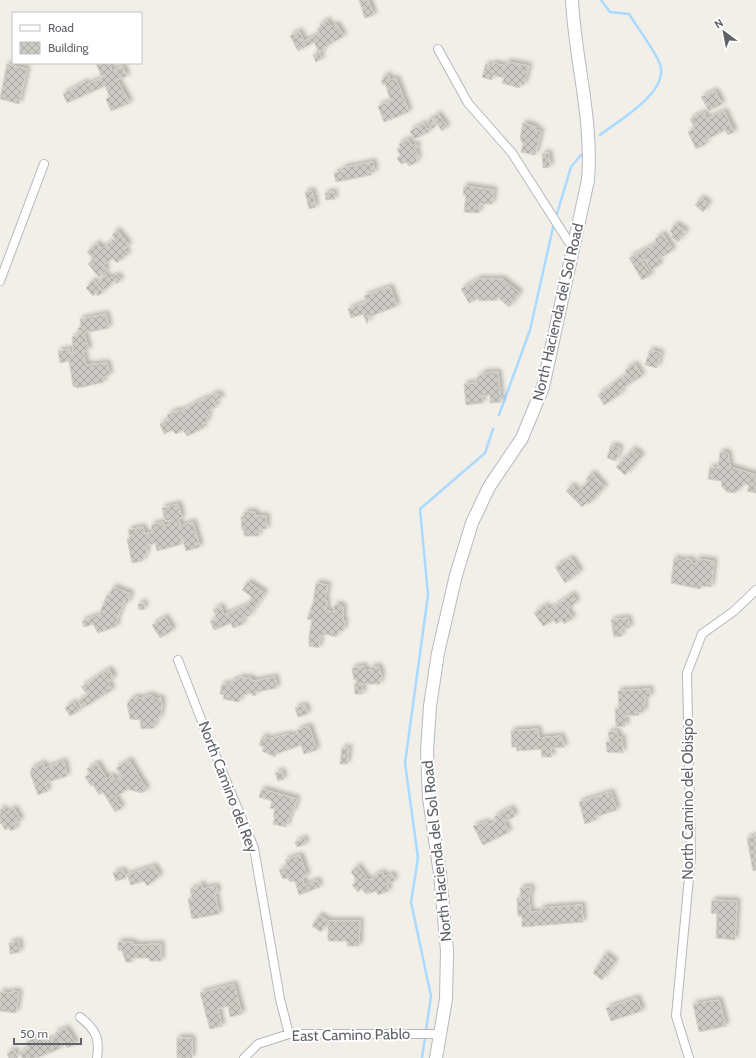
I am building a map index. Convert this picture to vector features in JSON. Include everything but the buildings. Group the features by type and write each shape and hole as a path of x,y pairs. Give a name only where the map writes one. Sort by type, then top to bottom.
{"street":[{"name":"North Hacienda del Sol Road","path":"436,1058 446,999 447,951 440,881 429,798 427,751 430,706 438,653 456,575 472,523 489,487 522,438 543,387 572,247 588,180 590,152 588,126 573,28 572,0"},
{"path":"438,49 468,102 512,153 572,247"},
{"path":"0,280 44,164"},
{"name":"North Camino del Obispo","path":"689,1058 676,1016 691,856 688,673 702,634 734,611 756,590"},
{"name":"North Camino del Rey","path":"178,660 254,848 280,999 289,1034"},
{"path":"80,1017 89,1024 95,1033 98,1045 97,1058"},
{"name":"East Camino Pablo","path":"244,1058 258,1044 289,1034 440,1034"}],"waterway":[{"path":"600,135 640,105 650,95 657,85 661,75 658,59 629,14 610,12 601,0"},
{"path":"556,217 571,167 581,155"},
{"path":"499,415 530,330 554,223"},
{"path":"422,1058 431,996 411,902 418,858 405,763 428,595 420,509 485,453 493,429"}]}
